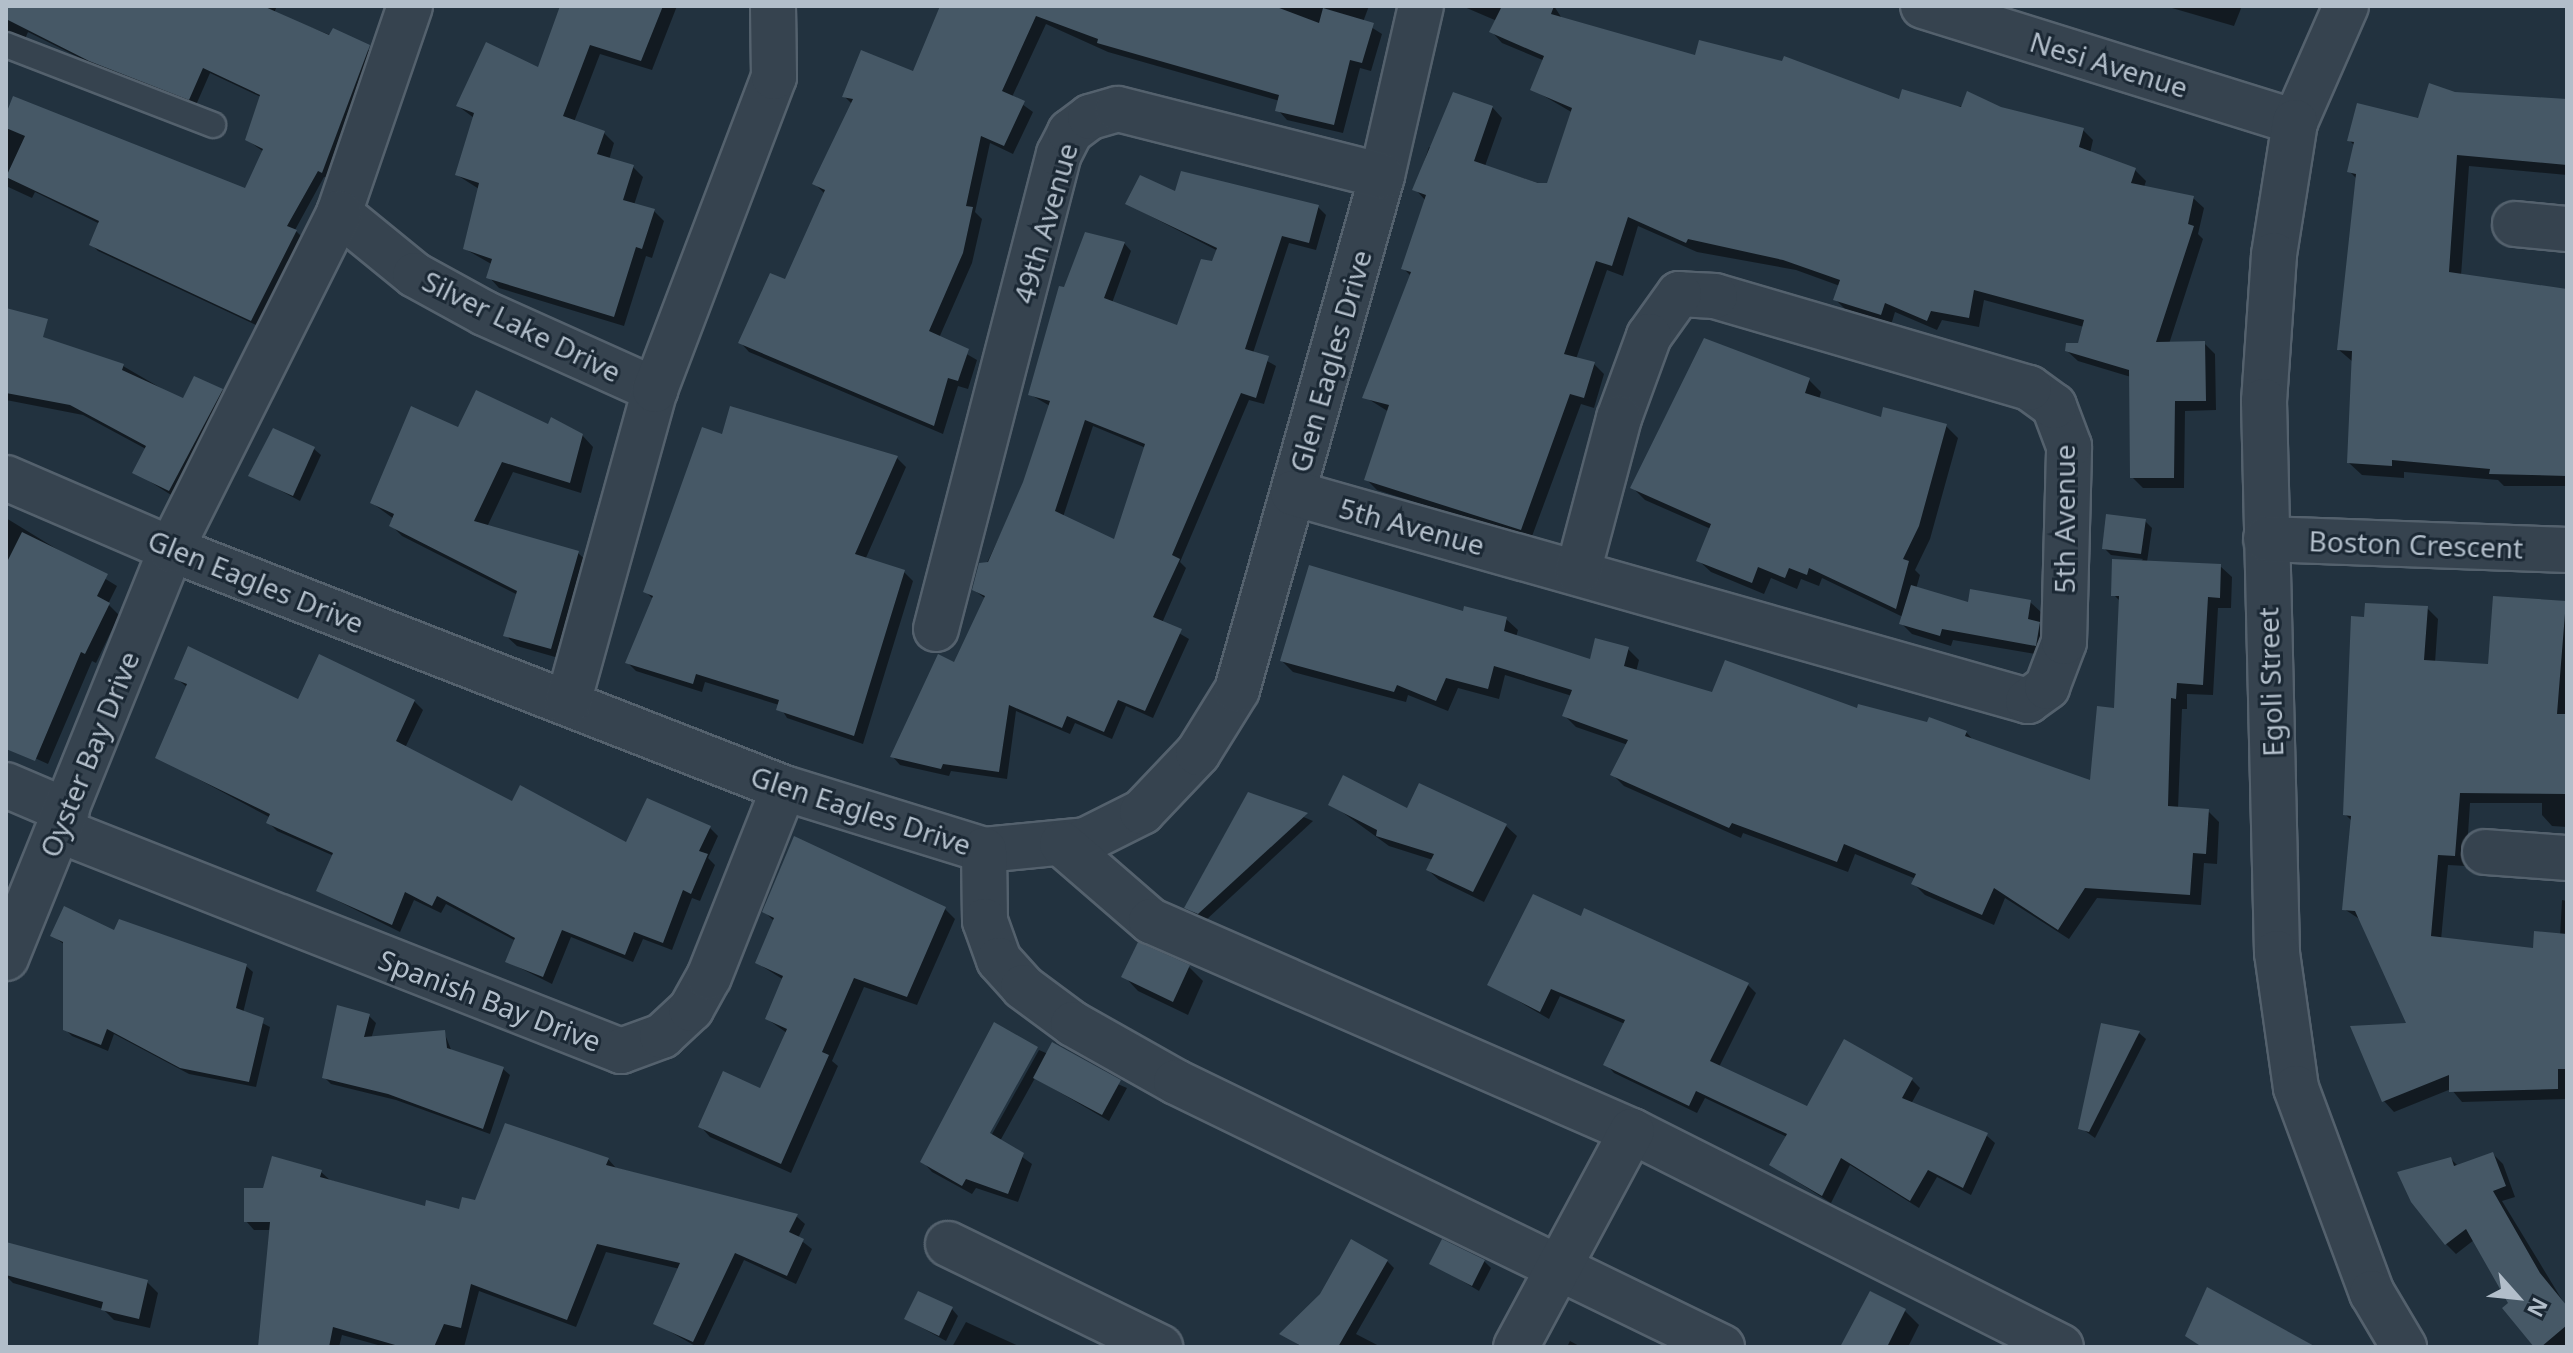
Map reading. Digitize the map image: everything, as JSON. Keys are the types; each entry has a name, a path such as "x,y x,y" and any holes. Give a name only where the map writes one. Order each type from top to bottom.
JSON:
{"street":[{"name":"Silver Lake Drive","path":"568,703 655,390 774,77 773,6"},
{"name":"Glen Eagles Drive","path":"6,478 171,549 784,788 984,850 1086,840 1142,812 1198,753 1237,690 1382,176 1421,6"},
{"name":"Nesi Avenue","path":"1923,6 2295,122"},
{"name":"Egoli Street","path":"2346,6 2295,122 2274,255 2267,357 2266,539 2277,953 2296,1088 2372,1293 2404,1347"},
{"path":"339,213 404,8"},
{"name":"49th Avenue","path":"936,629 1059,154 1070,132 1090,117 1118,109 1382,176"},
{"name":"Silver Lake Drive","path":"339,213 415,275 484,313 655,390"},
{"name":"Oyster Bay Drive","path":"6,958 171,549 339,213"},
{"path":"2515,224 2567,229"},
{"name":"5th Avenue","path":"1293,493 2028,701 2047,687 2064,642 2069,446 2054,406 2029,388 1715,296 1679,294 1649,336 1619,418 1578,572"},
{"name":"Boston Crescent","path":"2266,539 2567,550"},
{"path":"6,785 63,820"},
{"name":"Spanish Bay Drive","path":"63,820 621,1051 662,1036 691,1009 709,977 784,788"},
{"path":"1062,844 1151,921 1632,1131 2061,1347"},
{"path":"984,850 985,921 999,960 1023,987 1073,1024 1176,1082 1722,1347"},
{"path":"2485,852 2567,858"},
{"path":"1516,1347 1562,1268 1632,1131"},
{"path":"948,1244 1160,1347"}],"lane":[{"path":"6,45 213,125"}],"building":[{"path":"6,6 263,6 329,35 333,28 370,45 322,173 318,171 287,226 297,230 251,321 89,245 99,221 6,177 25,136 6,128 6,114 13,96 245,188 263,149 245,140 260,95 203,68 189,100 89,61 6,19"},
{"path":"560,6 663,6 641,61 590,45 563,116 605,131 597,154 634,165 623,200 655,209 642,249 636,247 614,317 486,278 492,259 463,249 479,183 455,175 474,113 456,106 486,42 538,67"},
{"path":"940,6 1274,6 1319,23 1323,8 1374,23 1362,63 1350,60 1334,125 1275,111 1279,95 1097,43 1098,39 1036,16 1002,91 1025,101 1004,146 981,136 966,206 973,207 963,253 929,331 969,349 958,381 948,378 934,426 738,343 770,273 785,279 825,190 812,184 853,99 842,97 861,50 913,71"},
{"path":"1502,6 1554,6 1551,14 1695,55 1699,40 1782,61 1784,56 1899,99 1902,89 1961,107 1967,91 2001,107 2084,128 2079,147 2136,168 2131,183 2194,196 2188,224 2194,226 2156,342 2205,341 2206,401 2175,401 2174,478 2130,478 2129,370 2065,351 2066,343 2078,343 2084,320 1974,290 1969,318 1931,311 1927,321 1885,303 1881,315 1833,300 1840,280 1783,260 1688,239 1686,243 1628,217 1612,266 1596,261 1564,354 1595,362 1584,398 1570,394 1521,530 1364,480 1389,405 1362,398 1411,272 1401,269 1426,195 1412,190 1453,92 1493,106 1474,161 1538,183 1547,183 1572,108 1530,90 1544,56 1489,32"},
{"path":"2429,83 2455,92 2567,99 2567,165 2457,155 2449,272 2567,289 2567,476 2489,474 2490,469 2392,460 2392,466 2347,463 2352,351 2337,350 2356,174 2347,172 2354,142 2347,141 2357,103 2418,118"},
{"path":"1181,171 1319,205 1309,243 1282,236 1245,349 1269,356 1256,398 1241,393 1172,555 1180,559 1153,617 1182,629 1145,711 1118,700 1104,732 1067,716 1062,728 1009,705 999,772 943,764 941,769 890,757 938,654 954,662 985,596 972,590 979,563 988,562 1023,482 1050,401 1028,395 1059,286 1064,287 1085,232 1125,242 1104,298 1177,325 1201,259 1212,261 1217,248 1125,204 1140,175 1175,191","holes":["1085,420 1145,444 1114,539 1055,511"]},
{"path":"6,308 48,319 43,337 124,364 122,370 183,398 194,376 223,389 169,491 132,473 146,446 70,405 6,393"},
{"path":"1704,338 1810,378 1805,393 1881,417 1883,407 1947,424 1919,526 1903,559 1909,561 1896,609 1809,568 1807,575 1789,568 1785,578 1758,567 1752,583 1696,561 1711,524 1630,488"},
{"path":"476,390 548,424 551,417 583,434 570,483 502,462 474,521 579,551 551,649 503,636 517,591 389,526 394,514 370,503 411,406 458,427"},
{"path":"730,406 898,456 855,554 905,570 854,736 776,710 779,700 696,674 693,684 625,663 653,596 643,592 702,427 722,434"},
{"path":"273,428 315,447 293,496 248,476"},
{"path":"2106,514 2146,519 2141,554 2102,549"},
{"path":"22,532 108,574 97,596 110,603 85,654 81,652 35,761 6,749 6,564"},
{"path":"2112,559 2221,564 2220,598 2208,597 2203,685 2177,683 2176,699 2171,698 2168,806 2209,809 2206,854 2193,853 2190,895 2085,888 2058,930 1994,888 1982,915 1911,884 1916,874 1844,844 1837,862 1732,823 1729,828 1610,775 1628,740 1562,716 1572,690 1494,666 1488,689 1446,678 1436,701 1397,685 1394,692 1280,661 1309,565 1463,611 1464,606 1507,617 1504,631 1590,659 1595,638 1629,647 1624,666 1712,692 1725,660 1857,708 1858,704 1927,722 1929,717 1967,731 1965,736 2090,780 2097,706 2114,708 2119,596 2111,596"},
{"path":"1911,585 1968,602 1970,589 2031,600 2028,619 2040,622 2036,646 1942,629 1940,636 1899,624"},
{"path":"2493,596 2566,601 2557,714 2567,714 2567,794 2460,793 2455,856 2438,855 2431,936 2533,948 2534,931 2567,934 2567,1069 2558,1069 2558,1089 2449,1092 2449,1075 2382,1102 2350,1026 2406,1023 2355,911 2342,910 2351,816 2343,815 2351,616 2364,617 2365,603 2428,606 2424,660 2488,664"},
{"path":"188,646 298,699 319,654 415,700 396,741 512,801 520,785 626,842 647,798 711,826 699,851 708,854 691,894 683,890 663,943 634,932 625,955 562,930 543,977 505,962 515,938 437,896 432,906 405,892 392,925 316,891 333,853 266,823 270,814 155,758 187,684 174,679"},
{"path":"1343,775 1407,808 1419,783 1507,824 1473,892 1426,870 1434,854 1376,836 1377,830 1328,805"},
{"path":"1248,792 1308,813 1198,914 1184,908"},
{"path":"794,836 946,907 907,997 854,978 822,1052 829,1055 781,1164 698,1127 723,1071 760,1088 787,1029 765,1019 783,976 755,963 774,918 762,912"},
{"path":"1533,894 1581,916 1584,908 1749,983 1710,1061 1807,1106 1844,1039 1913,1078 1902,1098 1988,1133 1963,1188 1928,1170 1910,1201 1841,1158 1822,1196 1769,1165 1787,1134 1696,1091 1689,1106 1603,1065 1625,1020 1551,989 1540,1012 1487,985"},
{"path":"64,906 114,930 119,919 247,964 236,1008 264,1018 249,1082 180,1068 107,1029 101,1045 63,1030 63,942 50,936"},
{"path":"1138,942 1190,965 1173,1002 1121,977"},
{"path":"337,1005 370,1014 364,1037 445,1030 447,1048 504,1067 483,1129 388,1094 322,1078"},
{"path":"994,1022 1038,1047 990,1133 1024,1153 1008,1194 966,1179 962,1186 920,1162"},
{"path":"2101,1023 2140,1031 2089,1132 2078,1129"},
{"path":"1052,1042 1121,1080 1102,1115 1033,1078"},
{"path":"505,1123 609,1158 606,1165 798,1214 789,1232 804,1239 787,1276 735,1253 693,1342 653,1324 680,1263 597,1244 567,1320 471,1284 461,1328 444,1324 434,1347 402,1347 333,1327 329,1347 258,1347 270,1222 244,1222 244,1188 263,1188 272,1156 322,1170 320,1177 425,1206 426,1200 459,1209 462,1197 475,1200"},
{"path":"2493,1152 2506,1186 2493,1191 2540,1273 2567,1306 2567,1325 2541,1347 2534,1347 2502,1308 2508,1303 2466,1229 2445,1245 2411,1202 2397,1172 2451,1157 2454,1166"},
{"path":"1351,1239 1388,1260 1338,1347 1303,1347 1279,1334 1320,1294"},
{"path":"1442,1239 1485,1260 1472,1286 1429,1264"},
{"path":"6,1242 148,1280 139,1319 101,1310 103,1302 6,1275"},
{"path":"2207,1287 2316,1347 2202,1347 2185,1336"},
{"path":"918,1291 953,1307 939,1336 904,1319"},
{"path":"1870,1291 1906,1309 1887,1347 1840,1347"}]}
